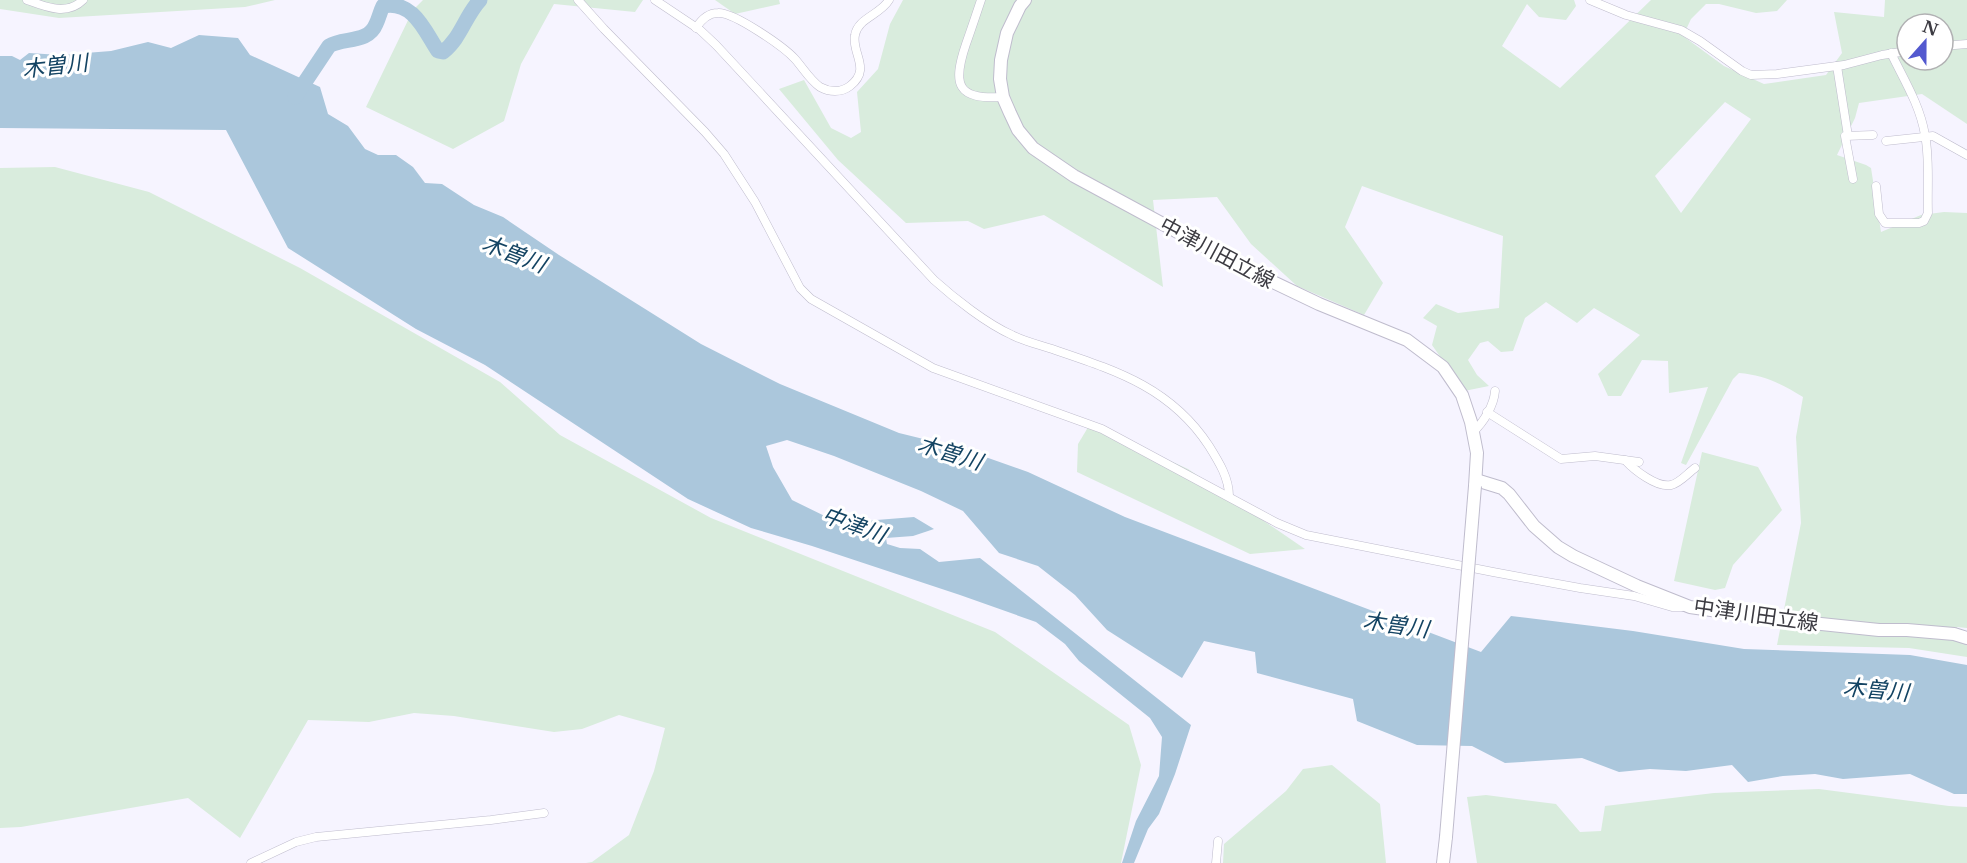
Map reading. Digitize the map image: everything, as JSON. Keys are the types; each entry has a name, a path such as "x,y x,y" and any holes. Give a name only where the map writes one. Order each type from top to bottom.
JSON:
{"main road":[{"name":"中津川田立線","path":"1025,0 1007,33 1001,60 1000,80 1003,97 1018,130 1033,148 1074,176 1288,290 1407,340 1443,367 1462,395 1477,453 1443,863"},
{"name":"中津川田立線","path":"1475,483 1502,488 1534,526 1558,547 1635,591 1690,607 1879,630 1954,634 1967,638"}],"street":[{"path":"27,0 58,10 78,5 83,0"},
{"path":"578,0 603,29 724,154 755,202 800,288 811,299 933,368 1102,429 1277,523 1306,535 1525,578 1635,591"},
{"path":"655,0 696,28 716,45 934,280 959,300 1011,335 1121,373 1150,389 1180,410 1201,434 1217,458 1229,484 1229,496"},
{"path":"696,28 709,15 719,12 729,15 779,45 794,58 817,85 828,90 839,91 853,84 859,74 860,63 854,43 858,28 879,12 889,0"},
{"path":"981,0 957,75 964,90 974,96 1003,97"},
{"path":"1590,0 1626,15 1681,30 1751,75 1837,66 1895,53"},
{"path":"1876,186 1879,214 1885,223 1924,221 1928,213 1926,136 1913,97 1892,53"},
{"path":"1837,66 1848,136"},
{"path":"1853,179 1845,136 1873,135"},
{"path":"1886,141 1933,136 1967,155"},
{"path":"1473,432 1481,425 1495,398 1495,391"},
{"path":"1487,412 1561,459 1595,456 1640,462"},
{"path":"1625,460 1632,468 1664,485 1671,485 1679,481 1695,468"},
{"path":"251,863 296,842 316,837 544,813"},
{"path":"1216,863 1218,841"}],"green space":[{"path":"0,0 275,0 245,7 59,18 0,9"},
{"path":"423,0 643,0 635,12 554,4 521,64 504,121 453,149 366,107 413,10"},
{"path":"715,0 779,0 780,4 735,14"},
{"path":"903,0 1574,0 1576,6 1566,20 1539,17 1527,4 1502,46 1560,88 1651,0 1787,0 1777,11 1756,13 1719,4 1706,4 1691,19 1683,36 1724,66 1764,84 1826,75 1842,53 1834,12 1884,17 1885,0 1967,0 1967,124 1922,94 1859,103 1855,118 1837,155 1871,168 1881,232 1921,215 1944,212 1967,213 1967,628 1957,627 1955,640 1967,644 1967,657 1909,648 1777,645 1801,523 1796,437 1803,397 1788,388 1765,378 1739,373 1733,379 1686,465 1681,463 1708,387 1669,393 1668,361 1642,360 1621,396 1608,396 1598,374 1640,335 1594,308 1577,323 1546,302 1525,318 1513,351 1501,352 1488,341 1480,343 1468,360 1477,375 1489,386 1464,391 1432,345 1437,326 1423,318 1436,304 1458,313 1499,308 1503,236 1362,186 1345,227 1383,283 1364,315 1297,286 1251,244 1217,197 1153,200 1163,287 1044,215 984,229 968,221 906,223 838,160 779,89 804,80 831,128 851,138 861,132 857,92 878,69 890,24","holes":["1725,102 1751,119 1681,213 1655,176"]},
{"path":"55,167 149,192 300,268 500,382 560,435 711,518 995,632 1129,725 1141,765 1121,863 586,863 592,862 629,835 654,771 665,728 619,715 582,729 554,732 454,716 414,713 369,722 308,720 240,838 188,798 21,827 0,828 0,168"},
{"path":"1090,424 1188,469 1305,549 1250,554 1077,472 1078,444"},
{"path":"1702,452 1758,467 1782,510 1733,565 1725,588 1715,590 1674,581"},
{"path":"1332,765 1380,804 1386,863 1223,863 1224,844 1286,791 1303,769"},
{"path":"1819,789 1967,807 1967,863 1477,863 1467,797 1486,795 1556,804 1580,832 1601,831 1605,806 1714,793"}],"water":[{"path":"199,35 238,38 250,55 320,87 328,114 348,126 365,149 378,155 396,155 413,167 425,183 442,184 474,205 503,217 701,344 780,384 899,433 960,448 1028,472 1125,517 1481,652 1511,616 1633,631 1744,649 1910,655 1967,665 1967,794 1954,794 1910,774 1843,779 1815,774 1783,776 1748,782 1732,765 1686,771 1650,769 1619,772 1582,758 1505,763 1472,746 1417,745 1357,721 1353,699 1257,673 1255,652 1204,641 1182,678 1107,630 1075,595 1038,566 999,553 963,511 921,491 787,440 766,446 773,467 792,500 839,523 914,517 934,529 913,536 886,538 887,544 900,548 920,549 939,562 980,558 1191,725 1159,814 1148,829 1134,863 1122,863 1136,821 1159,776 1162,737 1150,718 1079,661 1065,644 1036,622 812,546 751,528 688,499 485,365 416,329 288,248 226,130 0,128 0,56 12,56 20,60 29,53 60,55 111,51 148,42 171,48"}],"waterway":[{"path":"295,97 329,46 367,35 376,24 383,6 394,5 411,13 438,51 443,52 454,40 480,0"}],"water label":[{"name":"木曽川","path":"55,66"},
{"name":"木曽川","path":"514,254"},
{"name":"木曽川","path":"950,453"},
{"name":"中津川","path":"854,525"},
{"name":"木曽川","path":"1396,625"},
{"name":"木曽川","path":"1876,690"}]}
